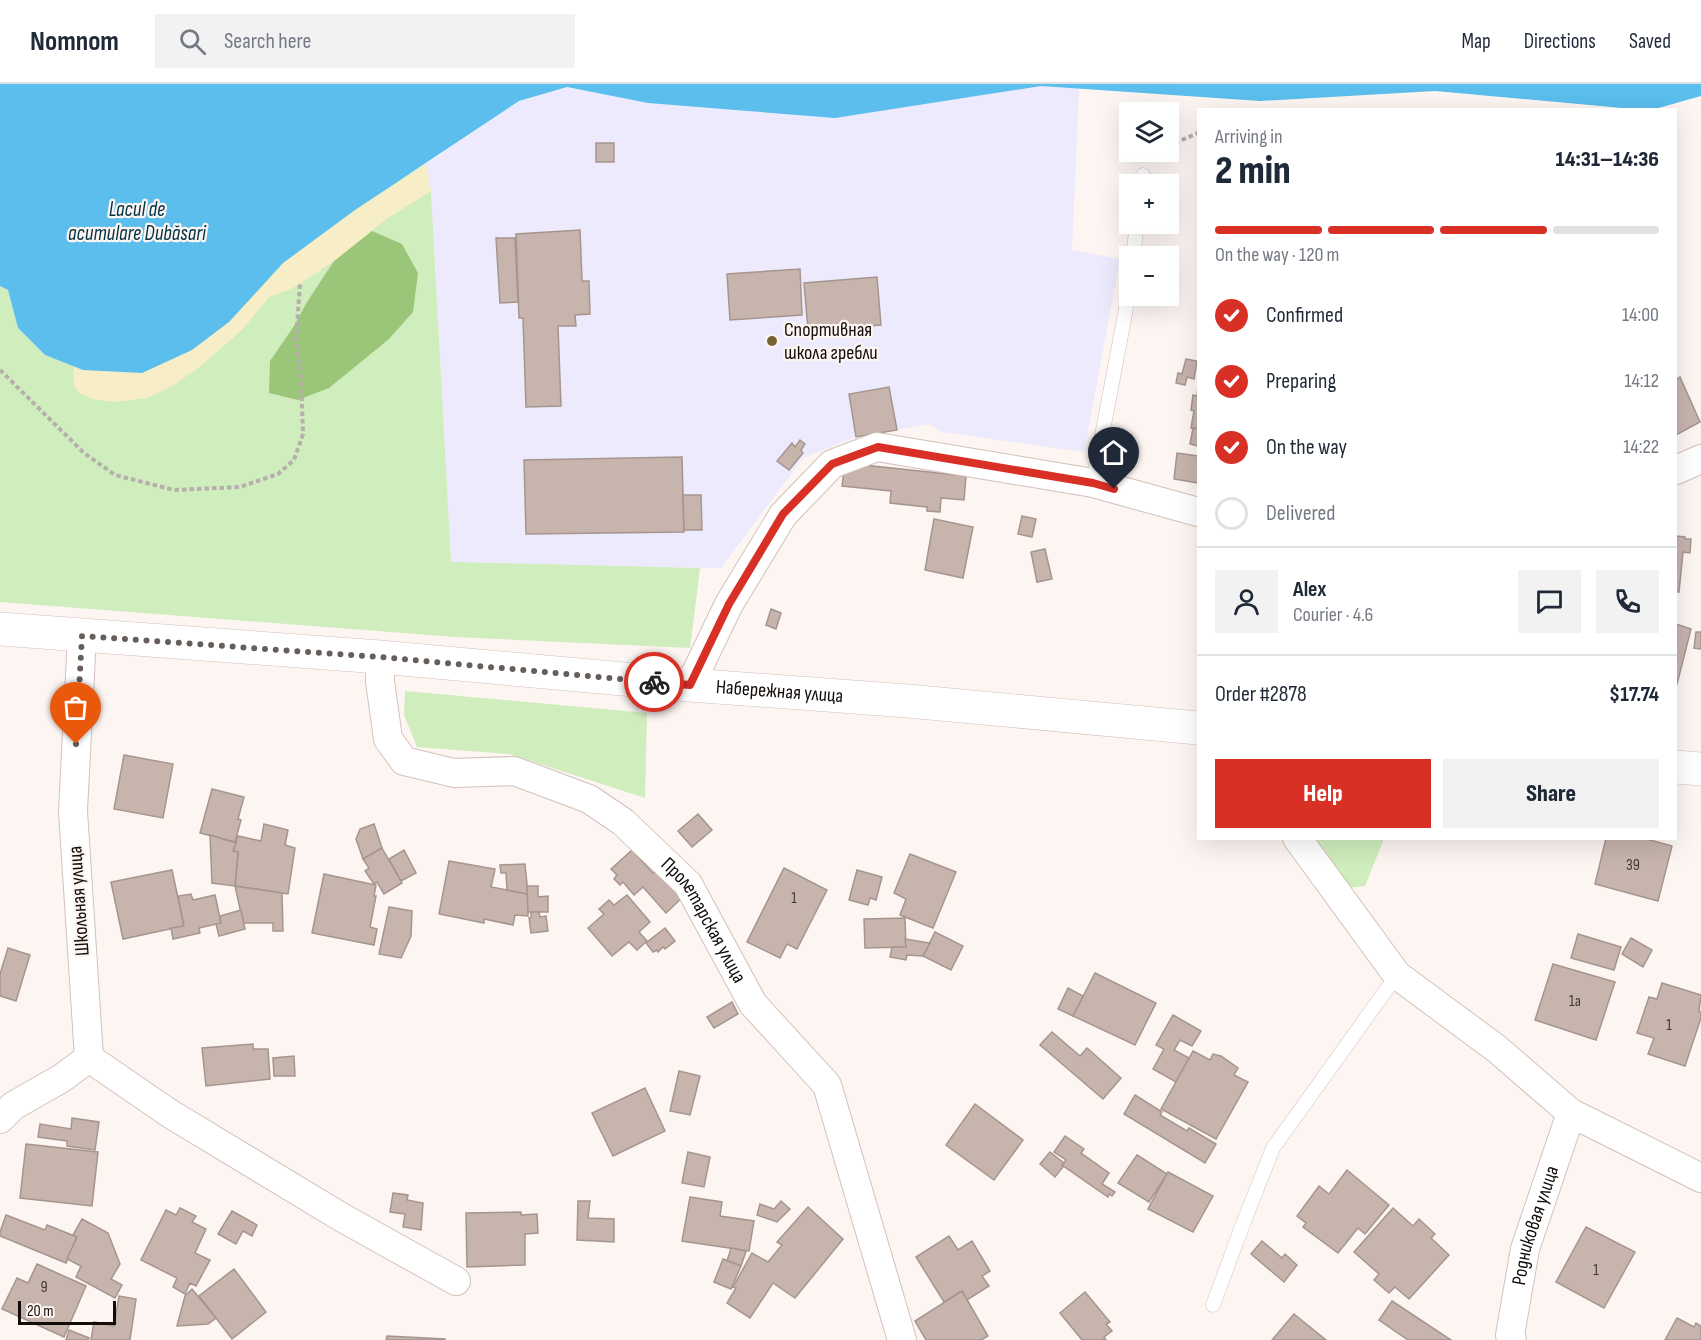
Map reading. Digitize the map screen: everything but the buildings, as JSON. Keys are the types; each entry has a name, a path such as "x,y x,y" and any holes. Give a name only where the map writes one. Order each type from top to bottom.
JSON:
{"street":[{"path":"690,685 729,604 783,514 832,464 878,447 1093,483 1197,512"},
{"path":"1677,471 1701,459"},
{"name":"Набережная улица","path":"0,629 380,657 690,685 908,701 1197,728"},
{"name":"Школьная улица","path":"82,636 73,811 89,1058"},
{"name":"Пролетарская улица","path":"380,657 380,681 388,739 404,761 454,773 514,771 589,799 623,822 688,884 753,1004 827,1085 902,1340"},
{"path":"1677,767 1701,769"},
{"path":"1298,840 1397,975 1497,1049 1571,1113 1701,1178"},
{"path":"0,1119 13,1106 62,1078 89,1058 179,1120 341,1218 456,1281"},
{"name":"Родниковая улица","path":"1512,1340 1510,1335 1525,1249 1571,1113"}],"lane":[{"path":"1093,483 1126,306"},
{"path":"1213,1305 1273,1148 1397,975"}],"path":[{"path":"1179,141 1197,133"},
{"path":"0,370 84,453 115,475 174,490 240,487 278,474 294,460 303,434 301,379 296,340 300,284"}],"shaded area":[{"name":"Спортивная школа гребли","path":"1041,86 1079,88 1072,250 1119,259 1084,452 942,432 929,424 856,437 803,458 721,568 451,563 431,191 426,164 519,101 567,87 648,103"}],"green space":[{"path":"426,164 431,191 451,562 700,568 690,648 455,637 0,602 0,286 8,290 18,328 45,355 83,370"},
{"path":"372,231 402,244 418,273 413,312 389,339 329,388 298,400 269,393 270,361 307,302 334,261"},
{"path":"405,691 647,713 645,798 509,754 417,747 404,715"},
{"path":"1311,840 1384,840 1365,886 1346,888"}],"sand":[{"path":"426,164 431,191 385,220 334,261 300,284 269,297 242,330 202,365 174,385 148,398 115,402 92,399 79,393 74,386 73,366 83,370 229,322 283,263 355,210"}],"water":[{"name":"Lacul de acumulare Dubăsari","path":"0,84 1701,84 1701,96 1659,108 1622,108 1435,91 1260,101 1041,86 835,118 648,103 567,87 519,101 355,210 283,263 229,322 192,350 142,373 83,370 45,355 18,328 8,290 0,286"}],"way so far":[{"path":"76,744 82,636 380,657 654,682"}],"place":[{"name":"Спортивная школа гребли","path":"772,341"}],"route":[{"path":"654,682 690,685 729,604 783,514 832,464 878,447 1093,483 1114,489"}]}
